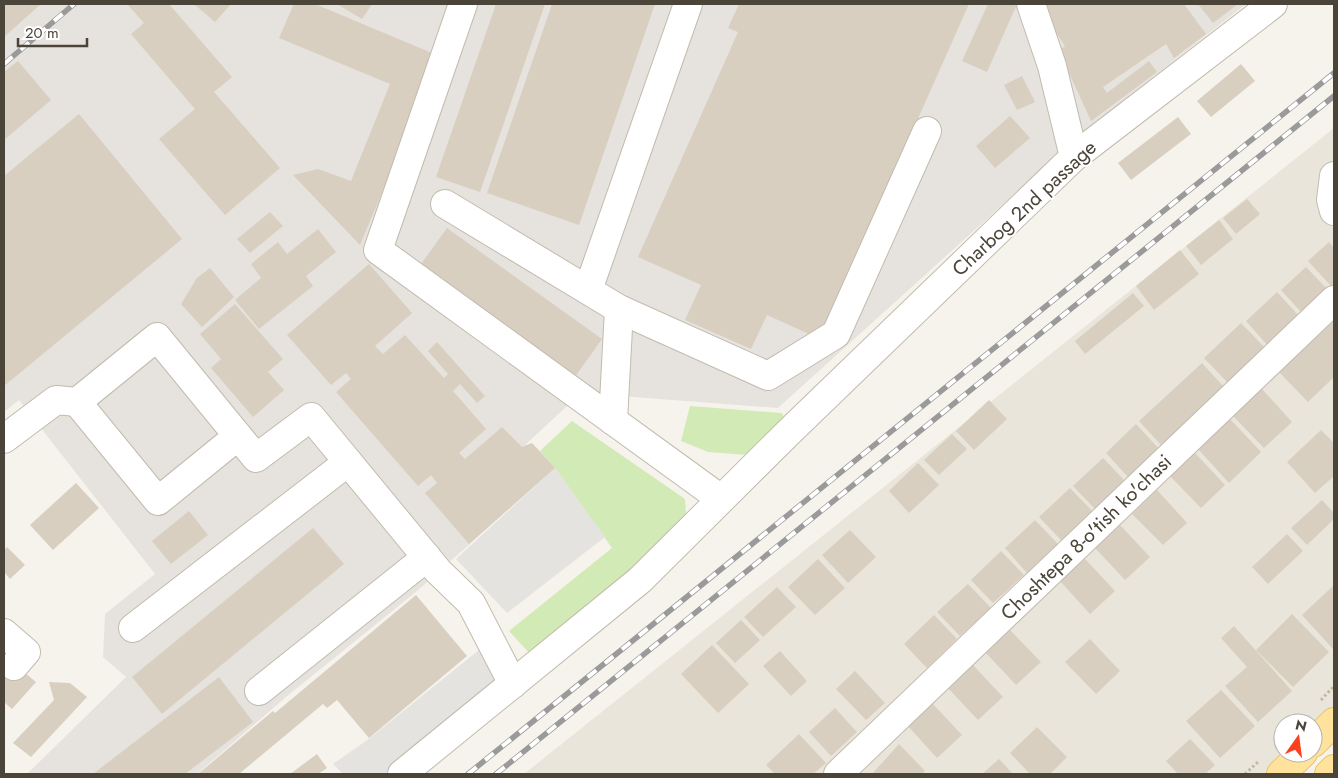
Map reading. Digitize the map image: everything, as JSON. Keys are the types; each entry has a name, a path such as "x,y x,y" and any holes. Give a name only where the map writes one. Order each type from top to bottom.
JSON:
{"main road":[{"path":"1323,733 1334,722"},
{"path":"1282,774 1293,763"},
{"path":"1329,774 1334,769"}],"street":[{"path":"463,4 378,250 721,499"},
{"path":"588,290 688,4"},
{"path":"1031,4 1052,66 1074,157"},
{"name":"Charbog 2nd passage","path":"402,774 640,580 790,431 1074,157 1273,4"},
{"path":"445,204 620,309 768,376 836,334 927,131"},
{"path":"1334,176 1331,200 1334,211"},
{"name":"Choshtepa 8-o'tish ko'chasi","path":"838,774 1334,300"},
{"path":"613,420 620,309"},
{"path":"4,439 56,400 77,402 157,337 256,458 311,417 438,571 471,603 513,684"},
{"path":"77,402 158,501 238,436"},
{"path":"133,628 348,462"},
{"path":"259,691 426,557"},
{"path":"4,633 26,652 14,666"}],"shaded area":[{"path":"4,4 1246,4 1083,132 778,408 581,393 524,446 532,443 555,468 417,591 286,697 197,774 27,774 126,677 103,657 105,614 155,574 19,400 4,412"},
{"path":"1334,128 1334,710 1323,722 1323,713 1273,713 1273,763 1282,763 1270,774 524,774"},
{"path":"555,468 605,537 507,613 456,559"},
{"path":"479,650 500,684 386,774 343,774 333,764 370,738"}],"green space":[{"path":"690,406 782,413 787,425 748,455 708,452 681,441"},
{"path":"572,421 685,499 686,513 680,530 533,657 509,631 612,548 555,468 540,451"}],"building":[{"path":"4,4 41,4 4,37"},
{"path":"127,4 169,4 232,77 214,92 280,168 225,215 159,139 195,109 131,34 144,23"},
{"path":"194,4 231,4 215,22"},
{"path":"294,4 315,4 439,56 360,245 293,175 318,169 351,181 390,84 279,38"},
{"path":"337,4 372,4 362,19"},
{"path":"496,4 545,4 480,192 436,177"},
{"path":"552,4 655,4 579,225 487,193"},
{"path":"739,4 969,4 820,339 767,315 751,349 685,320 701,285 638,257 738,32 728,28"},
{"path":"988,4 1017,4 987,72 962,61"},
{"path":"1043,4 1184,4 1206,34 1174,58 1166,44 1103,87 1107,93 1149,61 1157,72 1091,121 1059,51 1065,46 1049,22"},
{"path":"1198,4 1238,4 1213,23"},
{"path":"18,61 51,100 4,140 4,72"},
{"path":"1241,64 1255,81 1211,117 1197,101"},
{"path":"1022,76 1035,102 1017,110 1004,85"},
{"path":"79,114 182,239 4,386 4,176"},
{"path":"1010,116 1030,138 995,168 976,146"},
{"path":"1178,117 1191,134 1131,180 1118,163"},
{"path":"1247,199 1260,214 1236,234 1223,218"},
{"path":"270,212 283,226 250,253 237,239"},
{"path":"1219,220 1233,239 1201,265 1186,246"},
{"path":"447,228 602,339 572,381 416,271"},
{"path":"318,229 336,252 306,276 313,286 259,329 235,300 261,278 251,264 278,242 287,254"},
{"path":"1329,242 1334,248 1334,284 1332,287 1308,261"},
{"path":"1180,250 1199,274 1154,310 1136,286"},
{"path":"369,264 412,313 375,346 383,354 405,335 444,378 448,374 428,351 437,342 485,396 477,403 460,384 453,391 486,429 459,453 465,459 502,427 522,447 532,443 555,468 469,544 425,493 437,483 431,475 418,486 336,392 351,379 346,373 331,385 287,335"},
{"path":"1306,267 1328,290 1303,314 1281,290"},
{"path":"210,268 234,297 202,327 181,304 197,278"},
{"path":"1277,292 1300,317 1268,346 1246,321"},
{"path":"1133,293 1144,306 1085,354 1075,341"},
{"path":"235,304 283,359 268,372 284,390 253,417 211,368 221,359 200,334"},
{"path":"1334,321 1334,377 1308,402 1279,372"},
{"path":"1241,323 1265,348 1228,383 1204,358"},
{"path":"1202,363 1224,387 1161,445 1139,421"},
{"path":"1262,389 1292,422 1264,448 1233,416"},
{"path":"989,400 1007,419 974,450 956,431"},
{"path":"1230,419 1261,452 1229,483 1198,449"},
{"path":"1136,424 1159,449 1128,477 1106,453"},
{"path":"1321,430 1334,443 1334,476 1315,493 1287,462"},
{"path":"952,434 967,449 939,475 924,460"},
{"path":"1195,453 1225,485 1201,508 1170,476"},
{"path":"1103,458 1126,482 1096,510 1073,486"},
{"path":"918,463 939,485 909,513 889,491"},
{"path":"76,483 99,508 53,550 30,525"},
{"path":"1070,488 1093,512 1062,541 1039,517"},
{"path":"1157,490 1187,523 1163,545 1132,514"},
{"path":"1322,500 1334,513 1334,519 1307,545 1291,528"},
{"path":"189,511 208,535 171,564 152,541"},
{"path":"1035,520 1058,544 1027,573 1005,548"},
{"path":"1120,525 1150,557 1125,580 1095,548"},
{"path":"313,528 344,564 162,714 132,677"},
{"path":"850,530 876,557 848,583 822,555"},
{"path":"1287,534 1303,551 1268,584 1252,567"},
{"path":"7,547 25,565 10,579 4,572 4,550"},
{"path":"1001,551 1024,575 993,603 971,580"},
{"path":"818,559 845,588 815,615 788,587"},
{"path":"1085,559 1115,591 1090,614 1060,581"},
{"path":"968,584 991,608 960,636 937,612"},
{"path":"1334,585 1334,647 1333,649 1302,615"},
{"path":"777,587 796,607 763,637 744,617"},
{"path":"416,595 467,656 369,738 337,700 327,708 323,704 239,774 198,774 273,711 275,713"},
{"path":"1292,614 1329,652 1293,687 1256,650"},
{"path":"934,615 957,639 927,668 904,644"},
{"path":"741,620 760,640 735,663 716,643"},
{"path":"1234,626 1292,691 1258,722 1225,686 1247,667 1221,638"},
{"path":"1010,630 1041,662 1016,685 985,652"},
{"path":"1090,639 1120,671 1096,694 1065,662"},
{"path":"712,645 749,684 718,713 681,674"},
{"path":"780,651 807,681 791,696 763,666"},
{"path":"4,656 36,682 12,709 4,702"},
{"path":"973,665 1003,697 978,720 948,688"},
{"path":"855,671 885,703 866,720 836,689"},
{"path":"219,677 253,722 185,774 93,774"},
{"path":"49,682 70,683 87,697 31,757 13,743 54,700"},
{"path":"1221,690 1255,726 1220,758 1186,721"},
{"path":"931,702 962,735 937,758 907,725"},
{"path":"835,708 857,732 831,756 809,732"},
{"path":"1037,727 1067,757 1050,774 1030,774 1010,753"},
{"path":"799,734 826,763 813,774 775,774 766,765"},
{"path":"1190,739 1215,765 1205,774 1178,774 1166,761"},
{"path":"899,744 925,771 921,774 872,774"},
{"path":"317,754 327,768 318,774 290,774"},
{"path":"999,759 1013,774 982,774"}],"railway":[{"path":"4,64 74,4"},
{"path":"468,774 1334,73"},
{"path":"496,774 1334,96"}]}
